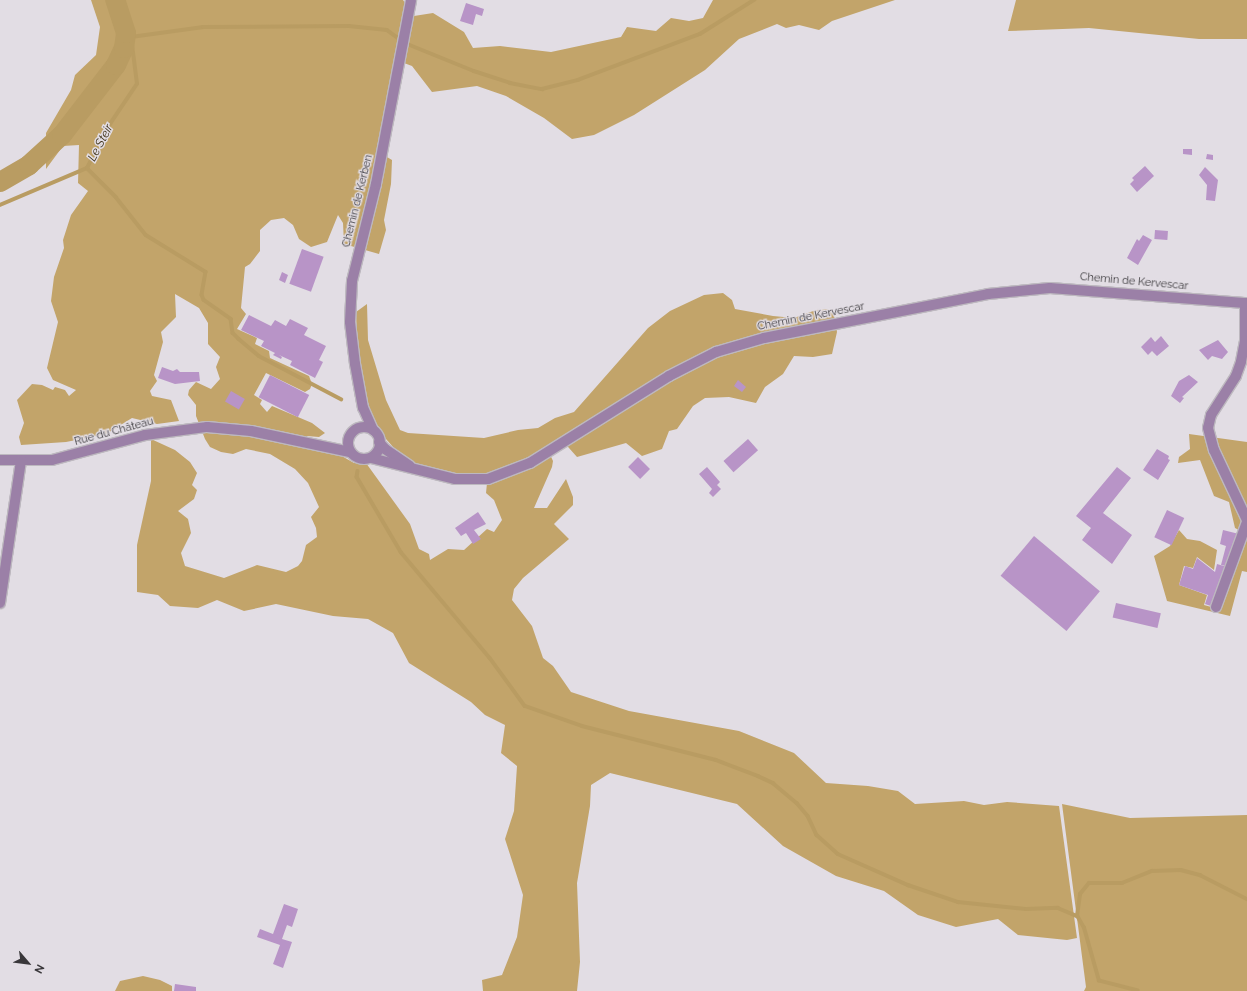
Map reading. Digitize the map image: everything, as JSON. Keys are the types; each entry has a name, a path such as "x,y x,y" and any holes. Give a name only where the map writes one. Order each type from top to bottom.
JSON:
{"street":[{"name":"Chemin de Kerben","path":"373,430 363,408 350,322 353,274 376,184 410,0"},
{"name":"Chemin de Kervescar","path":"371,458 464,480 488,479 510,472 530,463 694,362 734,346 789,333 1032,288 1246,303 1245,341 1241,362 1236,376 1211,415 1208,428 1214,450 1247,521 1216,607"},
{"name":"Chemin de Kerben","path":"358,429 363,408"},
{"name":"Rue du Château","path":"0,460 52,460 145,434 207,427 251,431 350,452"},
{"path":"328,447 348,438 358,429 373,430 379,442 378,450 371,458 359,459 350,452 348,438"},
{"name":"Chemin de Kervescar","path":"379,442 391,454 415,469"},
{"path":"0,603 21,461"}],"shaded area":[{"path":"91,0 403,0 414,16 433,13 464,32 473,48 500,46 551,52 621,37 627,27 656,31 671,18 689,21 703,18 713,0 895,0 832,21 819,30 799,25 786,28 777,24 739,39 705,70 634,115 594,135 572,139 544,118 506,96 477,86 432,92 412,66 396,60 377,151 392,160 391,184 384,220 386,230 379,254 344,244 343,223 338,215 327,242 311,247 299,239 293,225 284,218 271,220 260,230 260,251 250,264 245,267 241,308 246,314 237,329 257,338 255,344 269,351 270,358 309,376 312,384 310,389 305,392 266,373 254,395 262,400 260,404 267,412 272,406 312,423 325,433 319,437 307,436 308,445 340,455 354,463 366,463 410,524 419,549 429,554 430,560 448,549 464,550 487,529 494,532 502,520 494,500 486,493 487,483 498,482 490,473 453,475 416,466 402,457 386,439 372,417 358,367 356,312 367,304 368,340 386,400 400,430 408,433 484,438 518,430 538,428 555,418 574,412 648,328 670,311 704,295 723,293 732,300 735,309 773,316 794,318 816,310 833,309 837,332 832,354 813,357 794,356 783,374 765,387 756,403 729,397 705,398 693,406 677,429 669,431 662,449 642,456 626,443 577,457 561,439 547,448 553,461 552,467 534,508 547,508 566,479 573,497 573,505 554,524 569,539 523,578 514,589 512,600 532,626 543,658 553,666 571,692 629,711 739,731 794,753 826,783 868,786 898,791 915,804 964,801 984,805 1007,802 1059,806 1077,938 1067,940 1018,935 998,919 956,927 918,915 884,891 836,876 783,846 737,804 610,773 591,785 590,806 577,883 580,962 577,991 483,991 482,980 502,975 517,937 523,895 505,839 514,811 517,766 501,753 505,725 485,715 471,702 409,663 393,633 368,619 333,616 276,604 244,611 217,600 198,608 170,606 158,595 137,592 137,545 151,481 151,439 175,450 190,462 197,473 192,485 197,490 194,499 178,511 188,519 191,533 181,553 185,566 224,578 257,565 286,572 298,566 302,561 306,545 317,537 316,528 311,517 319,507 308,483 295,469 270,454 246,449 233,454 221,452 210,447 205,439 196,416 196,405 188,395 189,390 196,382 211,389 220,379 216,367 220,357 208,344 208,323 199,308 175,294 176,317 161,332 163,342 154,375 157,381 150,391 152,396 171,400 179,421 157,424 132,418 106,434 66,442 21,445 19,437 24,423 17,400 32,384 42,385 53,390 55,387 65,390 69,396 76,390 53,380 47,368 58,322 51,301 54,277 64,248 63,240 71,215 88,191 78,183 79,145 63,146 46,169 46,133 71,90 75,75 96,55 100,27"},
{"path":"1016,0 1247,0 1247,39 1199,39 1089,28 1008,31"},
{"path":"1189,434 1247,442 1247,572 1242,571 1230,616 1167,601 1154,556 1170,546 1179,530 1187,539 1200,541 1217,550 1214,570 1197,557 1193,568 1184,566 1179,585 1207,595 1204,605 1215,608 1241,531 1235,528 1229,502 1214,496 1200,460 1178,463 1179,457 1190,449"},
{"path":"1062,804 1130,818 1247,815 1247,991 1084,991 1086,987"},
{"path":"143,976 160,980 172,986 172,991 115,991 120,981"}],"building":[{"path":"466,3 484,9 482,16 476,14 473,25 460,21"},
{"path":"1183,149 1192,149 1192,155 1183,154"},
{"path":"1207,154 1213,155 1213,160 1206,159"},
{"path":"1145,166 1154,176 1137,192 1130,184 1134,180 1132,178"},
{"path":"1205,167 1218,180 1215,201 1206,200 1207,185 1199,175"},
{"path":"1155,230 1168,231 1167,240 1154,239"},
{"path":"1143,235 1152,240 1138,265 1127,258 1137,239 1139,241"},
{"path":"302,249 324,257 311,292 289,284"},
{"path":"282,272 288,275 285,283 279,280"},
{"path":"249,315 271,326 275,320 286,326 290,319 308,328 304,335 326,346 319,360 323,362 315,378 290,365 292,361 279,355 282,357 281,359 273,355 275,353 261,346 264,341 241,330"},
{"path":"1161,336 1169,346 1157,356 1152,351 1148,355 1141,347 1151,337 1155,342"},
{"path":"1218,340 1228,352 1222,359 1212,356 1208,360 1199,350"},
{"path":"162,367 173,371 177,369 180,372 199,372 200,381 175,384 158,378"},
{"path":"270,375 309,395 298,417 259,397"},
{"path":"1189,375 1198,382 1182,397 1184,398 1180,403 1171,396 1179,381"},
{"path":"738,380 746,387 742,392 734,386"},
{"path":"231,391 245,399 239,409 225,401"},
{"path":"748,439 758,450 734,472 723,461"},
{"path":"1157,449 1169,456 1168,459 1170,460 1158,480 1143,470"},
{"path":"638,457 650,469 640,479 628,467"},
{"path":"707,467 720,482 717,485 721,489 713,497 709,493 712,489 699,474"},
{"path":"1117,467 1131,478 1103,513 1132,535 1112,564 1082,540 1091,528 1076,516"},
{"path":"1167,510 1184,518 1172,545 1154,537"},
{"path":"478,512 486,524 474,530 481,539 473,544 466,533 461,536 455,528"},
{"path":"1223,530 1239,534 1231,567 1221,565 1226,546 1220,544"},
{"path":"1034,536 1100,591 1066,631 1001,576"},
{"path":"1197,558 1215,572 1217,564 1227,567 1214,607 1205,604 1208,595 1179,585 1185,566 1193,569"},
{"path":"1116,603 1161,613 1157,628 1113,618"},
{"path":"284,904 298,909 292,927 287,925 282,939 292,942 283,968 273,964 280,945 257,937 260,929 273,934"},
{"path":"175,984 196,987 196,991 174,991"}],"waterway":[{"name":"Le Steir","path":"0,182 29,165 62,135 116,65 124,48 126,33 115,0"},
{"path":"131,37 203,27 349,26 387,30 405,43 474,71 510,83 542,89 578,80 700,34 754,0"},
{"name":"Le Steir","path":"0,205 87,168 110,124 137,84 131,37 126,33"},
{"path":"87,168 116,197 146,235 206,272 202,295 204,300 231,319 233,333 239,339 259,356 341,399"},
{"path":"358,471 357,477 401,552 490,658 525,706 582,726 716,760 773,783 797,803 808,816 817,835 838,854 908,885 958,902 1026,909 1058,908 1077,916"},
{"path":"1138,991 1099,981 1084,928 1077,916 1080,894 1089,883 1122,883 1152,871 1181,870 1200,875 1247,899"}]}
